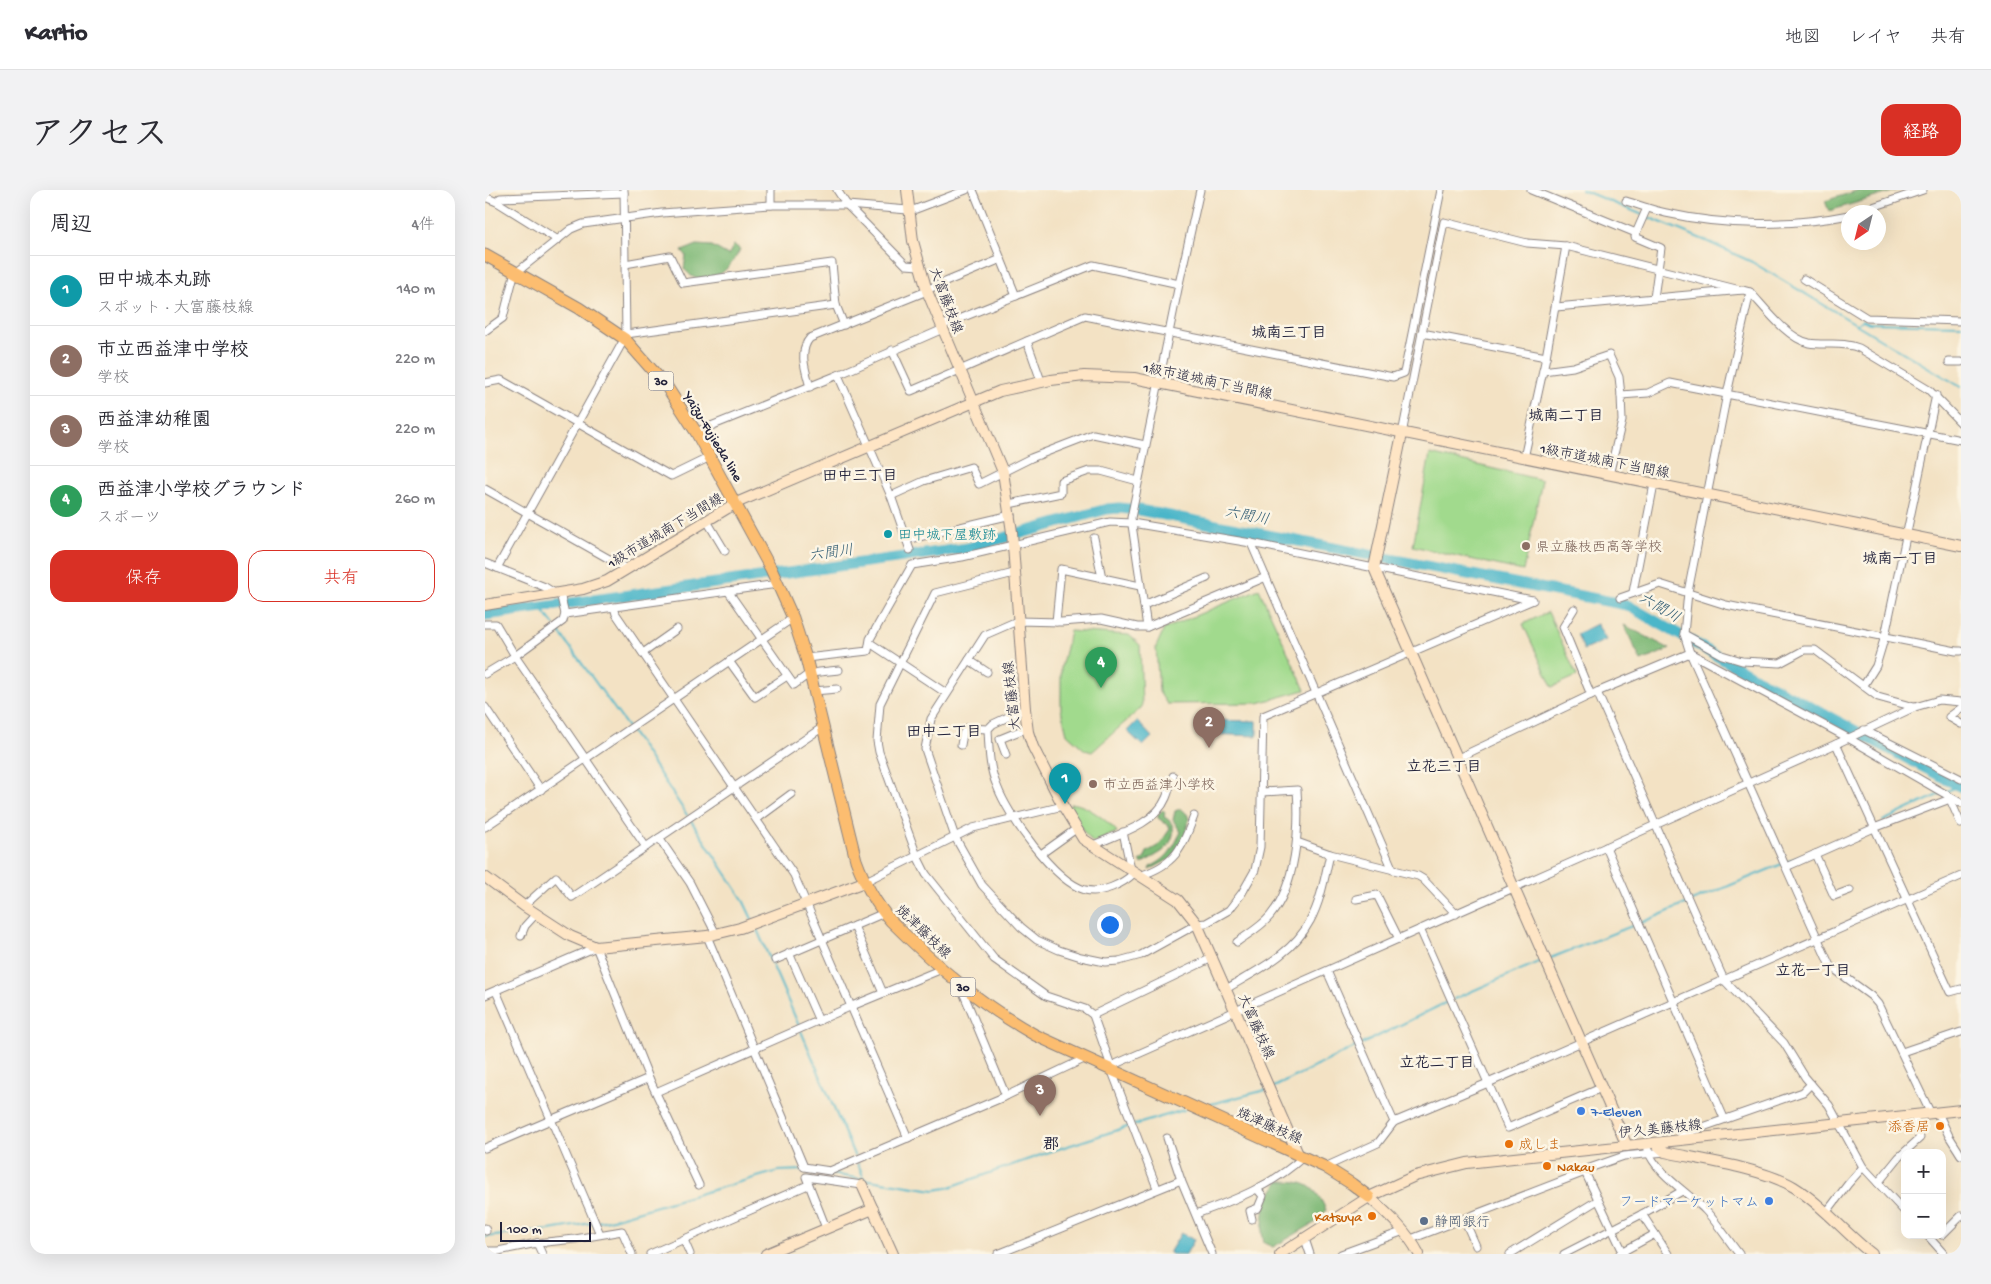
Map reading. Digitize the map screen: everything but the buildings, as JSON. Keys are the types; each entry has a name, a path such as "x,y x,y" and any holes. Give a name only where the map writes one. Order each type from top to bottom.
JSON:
{"main road":[{"name":"Yaizu-Fujieda line","path":"485,255 579,308 625,337 667,387 696,432 771,569"},
{"name":"焼津藤枝線","path":"771,569 793,618 806,658 856,860 865,882 884,913 959,984 1008,1020 1086,1058 1111,1067 1301,1155 1353,1184 1369,1197"}],"street":[{"path":"771,190 771,205"},
{"path":"837,190 847,205 906,265 919,266"},
{"name":"大富藤枝線","path":"907,190 919,266 927,290 1003,472 1011,516 1017,621 1027,728 1033,746 1063,806 1083,840 1178,900 1197,924 1301,1155"},
{"path":"485,331 503,318 516,272 571,229 583,224 707,209 771,205 847,205 909,210 965,190"},
{"path":"973,190 1015,296"},
{"path":"1147,627 1131,520 1132,508 1200,190"},
{"path":"892,350 911,391 1085,316 1393,376 1400,375 1405,373 1441,190"},
{"path":"1531,190 1636,233"},
{"path":"1879,205 1923,190"},
{"path":"497,202 500,198 625,191 625,337 497,568"},
{"path":"485,197 497,202 558,240"},
{"path":"1625,201 1666,213 1697,218 1747,222 1807,221 1841,216"},
{"path":"1647,208 1635,237 1661,248 1654,298"},
{"path":"1627,1146 1375,567 1443,222 1527,243 1566,246 1746,291 1785,329 1800,340 1808,343 1852,345 1936,396 1961,423"},
{"path":"1525,458 1547,357 1566,246"},
{"path":"625,264 671,256 683,283 832,263 836,305 844,325"},
{"path":"810,386 804,354 807,341 810,338 1001,260"},
{"path":"696,432 838,375 942,327 1093,265 1179,284"},
{"path":"1804,279 1867,318 1961,321"},
{"path":"1556,307 1746,291"},
{"path":"1746,291 1688,592 1684,634 1690,653 1830,966 1871,996 1878,1004 1935,1113 1961,1155"},
{"path":"625,337 836,305"},
{"path":"1422,333 1547,357"},
{"path":"1027,341 1041,381"},
{"path":"1543,371 1573,367 1609,355 1619,376 1621,395 1621,421 1609,474"},
{"path":"1949,362 1961,362"},
{"path":"838,375 891,496 910,550"},
{"name":"1級市道城南下当間線","path":"485,604 560,596 594,586 607,581 736,503 974,401 1017,386 1084,376 1134,378 1402,434 1961,546"},
{"path":"485,383 501,380 671,476 710,457"},
{"path":"1621,395 1648,394 1670,383 1961,440"},
{"path":"1864,685 1876,666 1885,636 1936,396"},
{"path":"891,496 925,481 971,466 979,484 1031,458 1093,434 1145,445"},
{"path":"1009,504 1061,493 1061,482 1089,471 1101,471 1138,481"},
{"path":"1633,592 1654,484"},
{"path":"485,489 627,569"},
{"path":"906,540 1011,516"},
{"path":"806,658 868,651 870,639 912,565 962,557 1013,539 1131,520 1375,567 1533,600 1315,692 1263,716 1260,847 1251,879 1229,910 1206,923 1197,924 1141,955 1119,961 1105,962 1059,950 1037,940 1021,927 982,885 955,837 925,749 931,719 985,635 1017,621 1056,622 1101,619 1137,627 1147,627 1266,577"},
{"path":"707,521 725,551"},
{"path":"1094,538 1102,578"},
{"path":"1251,543 1393,870"},
{"path":"485,564 560,596 565,612 563,621 557,627 485,674"},
{"path":"1056,622 1061,569 1140,586"},
{"path":"1014,573 935,593 880,704 877,741 879,752 917,856 926,874 994,959 1046,996 1085,1009 1093,1015 1157,1188"},
{"path":"1144,605 1207,578"},
{"path":"565,612 613,608 777,583"},
{"path":"1620,598 1660,584 1726,605 1961,651"},
{"path":"729,591 794,685 810,673 839,670"},
{"path":"613,608 794,875 823,938 908,1138"},
{"path":"1574,609 1563,627 1655,825 1724,980 1784,1043 1811,1084 1829,1105 1863,1168 1901,1208"},
{"path":"485,827 793,618"},
{"path":"485,624 496,624 515,656 646,847"},
{"path":"643,653 677,629"},
{"path":"1684,634 1722,655 1743,661 1780,663 1804,650 1815,650 1878,697 1915,707"},
{"path":"870,643 946,693"},
{"path":"1458,758 1594,694 1690,653"},
{"path":"1690,653 1848,738 1961,803"},
{"path":"969,660 987,672"},
{"path":"729,661 755,697 787,676"},
{"path":"814,691 837,688"},
{"path":"1111,1067 1235,1010 1515,888 1915,707 1939,700 1961,702"},
{"path":"485,707 541,790"},
{"path":"1961,708 1949,717 1961,724"},
{"path":"1025,709 993,724 988,729 989,761 996,786 1023,833 1041,854 1072,884 1085,890 1111,888 1127,880 1135,873 1154,871 1173,859 1183,843 1194,816"},
{"path":"524,906 556,877 573,897 823,727"},
{"path":"961,745 963,734 967,728 988,729"},
{"path":"1006,755 1000,739 1027,728"},
{"path":"1864,730 1961,779"},
{"path":"1836,744 1950,992 1961,989"},
{"path":"1091,846 1143,822 1160,808 1166,799 1173,776"},
{"path":"1237,942 1260,926 1277,905 1290,876 1297,842 1299,812 1297,790 1262,792"},
{"path":"757,819 791,794"},
{"path":"1950,798 1961,824"},
{"path":"1786,867 1874,828 1950,798"},
{"path":"485,995 596,947 712,935 756,924 865,882 973,828 1063,806"},
{"path":"1041,854 1076,829"},
{"path":"1123,832 1135,873"},
{"path":"659,838 690,882 755,1049 804,1167 830,1171 1006,1096 1086,1058"},
{"path":"1297,842 1331,854 1423,879 1456,914"},
{"path":"1606,847 1724,1118"},
{"path":"1226,989 1275,959 1304,932 1317,904 1331,854"},
{"path":"1815,854 1834,896 1849,890"},
{"path":"1325,1167 1378,1143 1394,1122 1488,1083 1961,876"},
{"path":"485,877 536,914 579,941 596,947 655,1092 699,1185"},
{"path":"1356,899 1377,895 1399,938"},
{"path":"775,960 884,913"},
{"path":"521,936 525,926 536,914"},
{"path":"854,926 883,993"},
{"path":"1420,929 1508,1128 1601,1088"},
{"path":"789,953 819,1020"},
{"path":"1093,1015 1212,958"},
{"path":"655,1092 819,1020 942,969"},
{"path":"1327,971 1394,1122"},
{"path":"959,984 1006,1096"},
{"path":"496,991 600,1234"},
{"path":"1903,1052 1961,1032"},
{"path":"485,1148 649,1078"},
{"path":"1678,1140 1683,1134 1724,1118 1803,1092 1811,1084"},
{"name":"伊久美藤枝線","path":"1279,1254 1369,1197 1415,1176 1467,1163 1627,1146 1650,1146 1678,1140 1961,1110"},
{"path":"1909,1149 1920,1138 1914,1115"},
{"path":"1167,1138 1181,1180 1212,1254"},
{"path":"1650,1146 1656,1164 1706,1212 1739,1254"},
{"path":"1341,1254 1464,1219 1585,1172 1584,1170 1650,1146 1665,1152 1764,1174 1779,1180 1805,1195 1871,1254"},
{"path":"1196,1214 1257,1189 1275,1178 1301,1155"},
{"path":"1878,1183 1901,1157"},
{"path":"1826,1214 1848,1184 1863,1168"},
{"path":"830,1171 831,1180"},
{"path":"1585,1172 1622,1253 1655,1234"},
{"path":"826,1228 806,1177 862,1186 893,1254"},
{"path":"997,1254 1157,1188 1181,1180"},
{"path":"650,1254 809,1185"},
{"path":"1252,1219 1250,1211 1259,1208 1263,1196 1257,1189"},
{"path":"1564,1254 1683,1191"},
{"path":"1369,1197 1407,1235 1419,1254"},
{"path":"1510,1254 1598,1200"},
{"path":"766,1254 873,1209"},
{"path":"1642,1214 1668,1254"},
{"path":"1946,1231 1961,1216"},
{"path":"1464,1219 1476,1246"},
{"path":"485,1251 499,1253 537,1243 622,1230 632,1254"},
{"path":"1305,1238 1310,1254"},
{"path":"1930,1239 1944,1254"},
{"path":"1934,1243 1938,1239"},
{"path":"684,1240 690,1254"},
{"path":"537,1243 542,1254"}],"green space":[{"path":"1859,190 1899,190 1849,205 1841,205 1841,207 1829,211 1825,201"},
{"path":"697,245 712,246 728,255 734,245 740,249 728,268 708,280 700,280 684,269 686,255 682,251"},
{"path":"1430,454 1542,480 1523,571 1413,546"},
{"path":"1259,589 1305,690 1258,703 1167,704 1159,692 1156,647 1164,629"},
{"path":"1548,612 1577,676 1552,687 1523,624"},
{"path":"1624,625 1670,649 1641,661"},
{"path":"1070,631 1129,635 1140,645 1142,707 1092,752 1085,750 1067,734 1061,709 1061,668"},
{"path":"1071,804 1089,809 1103,818 1117,832 1093,843 1080,827 1069,807"},
{"path":"1180,809 1187,814 1189,819 1185,835 1172,858 1149,870 1150,867 1162,860 1169,852 1181,832 1173,820 1175,811"},
{"path":"1163,810 1165,812 1164,817 1172,824 1172,838 1163,851 1142,864 1140,861 1144,859 1147,852 1159,845 1170,829 1169,826 1158,818 1158,814"},
{"path":"1279,1181 1296,1182 1309,1186 1318,1195 1326,1210 1318,1221 1273,1247 1264,1243 1262,1233 1265,1203"}],"water":[{"path":"1597,624 1606,640 1584,650 1577,634"},
{"path":"1210,720 1257,721 1257,736 1209,734"},
{"path":"1137,721 1152,737 1143,746 1127,731"},
{"path":"1181,1233 1194,1240 1186,1254 1169,1253"}],"waterway":[{"path":"1582,190 1704,240 1752,262 1961,387"},
{"path":"1856,324 1863,320 1869,323 1961,325"},
{"name":"六間川","path":"485,615 968,548 1107,509 1139,510 1627,605 1754,677 1961,787"},
{"path":"541,608 554,625"},
{"path":"557,629 640,744 687,815"},
{"path":"1947,791 1959,786"},
{"path":"1883,821 1940,794"},
{"path":"690,819 742,898 752,919"},
{"path":"1787,862 1812,852"},
{"path":"1692,901 1782,864"},
{"path":"1641,923 1688,903"},
{"path":"1548,959 1637,924"},
{"path":"755,925 799,1026"},
{"path":"1454,999 1541,961"},
{"path":"1362,1044 1449,1001"},
{"path":"801,1031 854,1155"},
{"path":"1274,1087 1357,1046"},
{"path":"1203,1106 1266,1090"},
{"path":"1134,1125 1184,1110"},
{"path":"831,1174 934,1190 947,1188 1130,1126"},
{"path":"858,1164 864,1178"},
{"path":"485,1237 550,1230 609,1220 778,1171 804,1170"}],"place":[{"name":"田中城下屋敷跡","path":"888,534"},
{"name":"県立藤枝西高等学校","path":"1526,546"},
{"name":"西益津小学校グラウンド","path":"1101,688"},
{"name":"市立西益津中学校","path":"1209,748"},
{"name":"市立西益津小学校","path":"1093,784"},
{"name":"田中城本丸跡","path":"1065,804"},
{"name":"7-Eleven","path":"1581,1111"},
{"name":"西益津幼稚園","path":"1040,1116"},
{"name":"添香居","path":"1940,1126"},
{"name":"成しま","path":"1509,1144"},
{"name":"Nakau","path":"1547,1166"},
{"name":"フードマーケットマム","path":"1769,1201"},
{"name":"Katsuya","path":"1372,1216"},
{"name":"静岡銀行","path":"1424,1221"}],"district":[{"name":"城南三丁目","path":"1289,332"},
{"name":"城南二丁目","path":"1566,415"},
{"name":"田中三丁目","path":"860,475"},
{"name":"城南一丁目","path":"1900,558"},
{"name":"田中二丁目","path":"944,731"},
{"name":"立花三丁目","path":"1444,766"},
{"name":"立花一丁目","path":"1813,970"},
{"name":"立花二丁目","path":"1437,1062"},
{"name":"郡","path":"1051,1143"}]}
